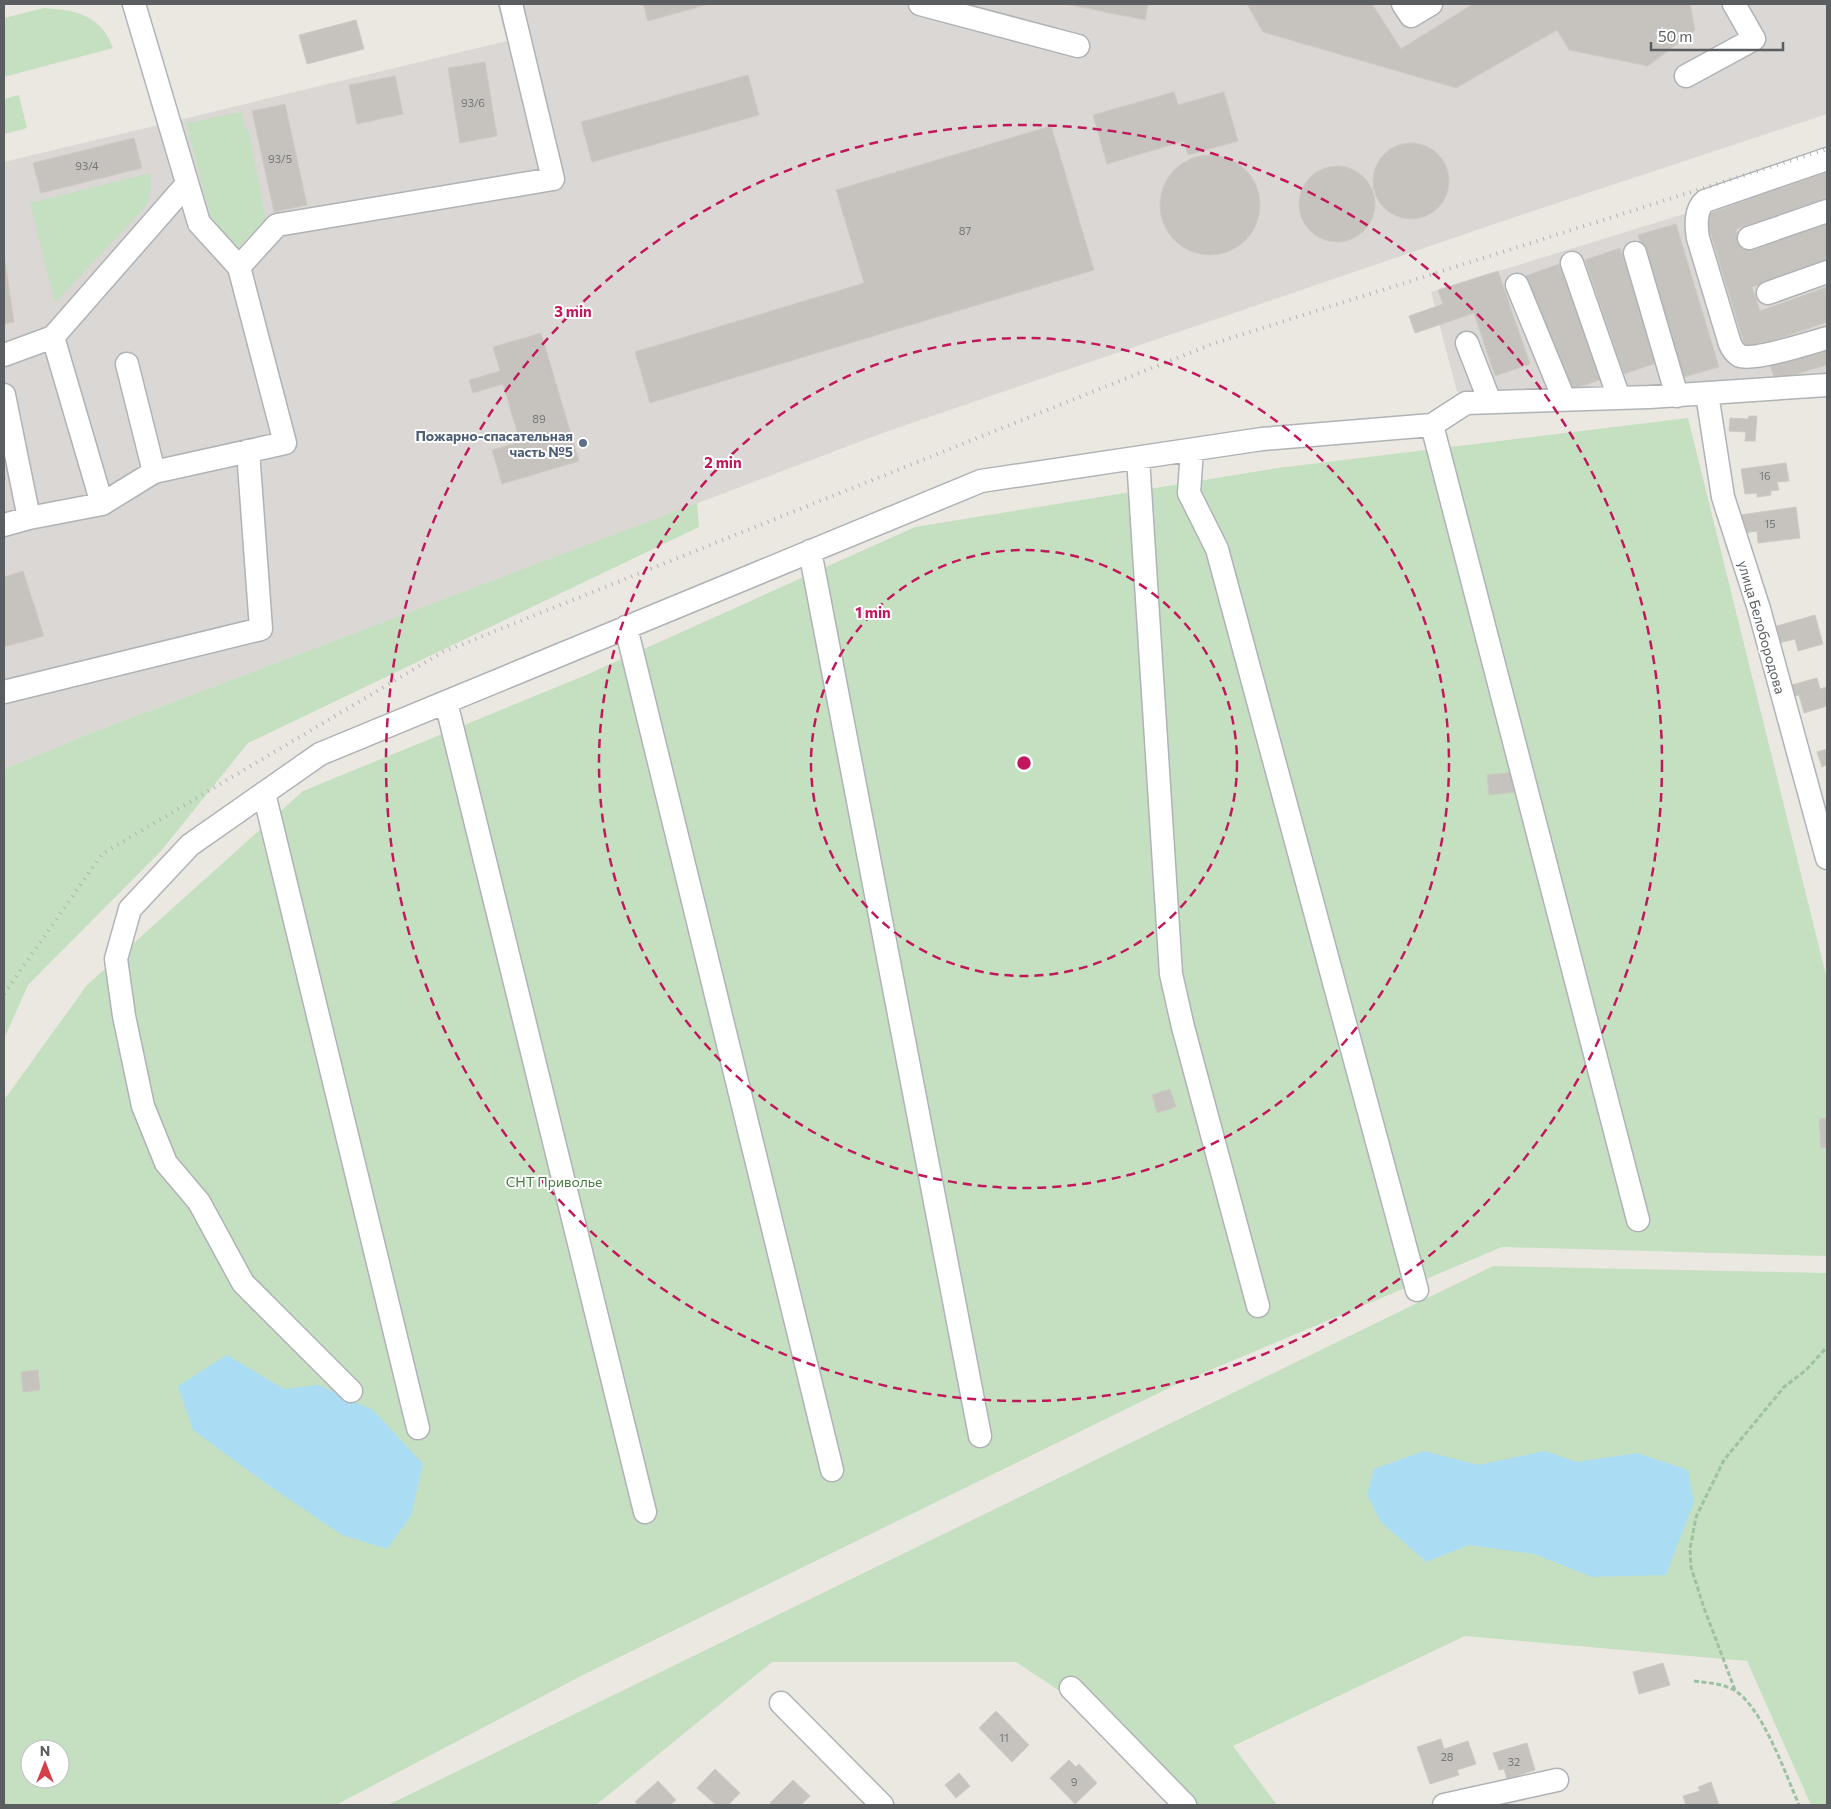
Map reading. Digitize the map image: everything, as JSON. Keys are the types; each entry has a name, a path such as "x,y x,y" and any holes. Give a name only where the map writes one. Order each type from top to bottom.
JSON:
{"street":[{"path":"4,525 29,518 102,504 154,472 285,443 239,267 199,223 134,4"},
{"path":"239,267 277,225 553,179 511,4"},
{"path":"920,4 1078,46"},
{"path":"1403,4 1410,16 1431,4"},
{"path":"1686,76 1754,39 1734,4"},
{"path":"1827,159 1705,201 1700,206 1697,225 1703,256 1730,344 1736,353 1742,356 1757,357 1827,338"},
{"path":"4,354 54,337 187,184"},
{"path":"1750,238 1827,210"},
{"path":"1635,253 1677,396"},
{"path":"1572,263 1619,398"},
{"path":"1768,293 1827,272"},
{"path":"1517,285 1564,399"},
{"path":"54,337 102,504"},
{"path":"1466,343 1490,402"},
{"path":"127,364 154,472"},
{"path":"351,1392 243,1283 199,1202 166,1163 143,1106 124,1016 116,959 130,909 190,845 320,754 981,482 1262,439 1432,425 1466,403 1677,396 1827,385"},
{"name":"улица Белобородова","path":"1707,394 1723,498 1759,609 1827,858"},
{"path":"4,395 29,518"},
{"path":"1432,425 1638,1220"},
{"path":"1192,450 1189,493 1216,549 1417,1290"},
{"path":"4,692 261,629 248,451"},
{"path":"1138,458 1172,974 1183,1027 1258,1306"},
{"path":"810,551 980,1436"},
{"path":"626,627 832,1470"},
{"path":"446,702 646,1512"},
{"path":"264,794 418,1428"},
{"path":"1071,1688 1186,1805"},
{"path":"781,1703 882,1805"},
{"path":"1444,1805 1557,1780"}],"path":[{"path":"1735,1690 1704,1608 1691,1567 1690,1549 1696,1517 1724,1460 1784,1387 1806,1370 1827,1347"},
{"path":"1694,1681 1724,1685 1735,1690 1749,1702 1763,1724 1799,1805"}],"shaded area":[{"path":"497,4 1827,4 1827,114 1518,216 888,431 91,733 4,769 4,162 507,41"},
{"path":"1827,170 1827,378 1457,392 1431,292"}],"green space":[{"path":"44,8 67,10 86,16 102,28 113,48 4,77 4,18"},
{"path":"19,95 27,128 4,134 4,99"},
{"path":"242,112 245,129 248,129 266,220 236,249 211,218 186,123"},
{"path":"150,173 150,191 144,208 55,303 30,203"},
{"name":"СНТ Приволье","path":"1688,418 1827,979 1827,1256 1502,1247 1175,1385 583,1675 336,1805 4,1805 4,1100 87,985 303,791 586,675 915,527 1278,468"},
{"path":"697,503 699,527 248,743 161,851 28,985 4,1039 4,769 91,733"},
{"path":"1493,1266 1827,1273 1827,1805 1811,1805 1747,1661 1465,1636 1233,1746 1277,1805 1173,1805 1075,1701 1016,1662 772,1662 596,1805 388,1805"}],"water":[{"path":"227,1355 284,1389 319,1385 373,1410 423,1464 411,1516 387,1549 342,1535 268,1485 193,1430 178,1386"},
{"path":"1424,1451 1478,1465 1545,1451 1577,1462 1637,1453 1688,1470 1694,1502 1666,1575 1592,1577 1534,1554 1469,1545 1426,1562 1381,1522 1367,1495 1374,1469"}],"building":[{"path":"643,4 709,4 648,21"},
{"path":"1065,4 1148,4 1145,20"},
{"path":"1247,4 1372,4 1401,49 1473,4 1690,4 1695,30 1648,66 1569,50 1557,30 1456,88 1263,32"},
{"path":"356,20 364,49 307,64 299,35"},
{"path":"485,62 497,136 460,143 448,68"},
{"path":"748,75 759,115 592,162 581,122"},
{"path":"395,76 403,114 357,124 349,85"},
{"path":"1174,92 1178,105 1224,92 1238,141 1188,155 1184,141 1107,164 1093,115"},
{"path":"285,104 307,205 274,212 252,111"},
{"path":"1051,126 1094,270 650,403 635,352 864,283 836,190"},
{"path":"134,138 142,168 41,193 33,163"},
{"path":"1411,143 1426,146 1438,154 1446,166 1449,181 1446,196 1438,208 1426,216 1411,219 1396,216 1384,208 1376,196 1373,181 1376,166 1384,154 1396,146"},
{"path":"1210,155 1229,158 1246,169 1257,186 1260,205 1257,224 1246,241 1229,252 1210,255 1191,252 1174,241 1163,224 1160,205 1163,186 1174,169 1191,158"},
{"path":"1337,166 1352,169 1364,177 1372,189 1375,204 1372,219 1364,231 1352,239 1337,242 1322,239 1310,231 1302,219 1299,204 1302,189 1310,177 1322,169"},
{"path":"1827,172 1827,199 1736,229 1743,249 1827,220 1827,261 1752,287 1760,311 1827,287 1827,322 1746,350 1705,215"},
{"path":"1676,224 1719,367 1681,378 1638,235"},
{"path":"1620,248 1659,362 1624,374 1585,260"},
{"path":"4,256 14,322 4,324"},
{"path":"1559,264 1602,379 1565,392 1523,277"},
{"path":"1498,271 1530,364 1495,376 1474,313 1415,333 1409,316 1443,304 1438,290"},
{"path":"541,333 579,461 502,484 492,450 520,442 503,384 473,393 469,380 500,371 493,347"},
{"path":"1827,348 1827,365 1775,380 1770,365"},
{"path":"1749,416 1757,416 1755,441 1745,441 1746,432 1729,431 1730,418 1748,419"},
{"path":"1786,463 1789,481 1777,482 1779,490 1771,491 1771,495 1757,497 1757,493 1745,494 1741,469"},
{"path":"1796,507 1800,538 1758,543 1757,531 1743,533 1740,515"},
{"path":"23,571 44,636 4,647 4,577"},
{"path":"1815,615 1823,644 1798,651 1795,639 1775,644 1770,628"},
{"path":"1817,678 1820,689 1827,687 1827,706 1804,713 1799,695 1792,697 1788,686"},
{"path":"1827,749 1827,765 1822,767 1817,752"},
{"path":"1515,772 1517,792 1489,795 1487,775"},
{"path":"1170,1089 1176,1107 1157,1113 1152,1095"},
{"path":"1827,1118 1827,1147 1821,1148 1819,1119"},
{"path":"38,1370 40,1390 23,1392 21,1372"},
{"path":"1663,1663 1670,1685 1639,1694 1633,1672"},
{"path":"996,1711 1029,1745 1012,1762 979,1728"},
{"path":"1441,1739 1444,1749 1468,1741 1476,1764 1457,1770 1459,1775 1430,1784 1417,1747"},
{"path":"1527,1743 1535,1770 1507,1779 1504,1769 1499,1770 1493,1753"},
{"path":"1069,1760 1076,1767 1079,1764 1097,1783 1075,1804 1050,1778"},
{"path":"715,1769 740,1793 728,1805 716,1805 697,1788"},
{"path":"959,1773 970,1786 956,1798 945,1785"},
{"path":"793,1780 810,1796 801,1805 772,1805 770,1803"},
{"path":"658,1781 676,1800 670,1805 638,1805 635,1802"},
{"path":"1711,1782 1719,1805 1686,1805 1683,1796 1700,1791 1698,1787"}],"railway":[{"path":"4,994 102,854 443,652 1212,344 1827,149"}],"place":[{"name":"Пожарно-спасательная часть №5","path":"583,443"}]}
